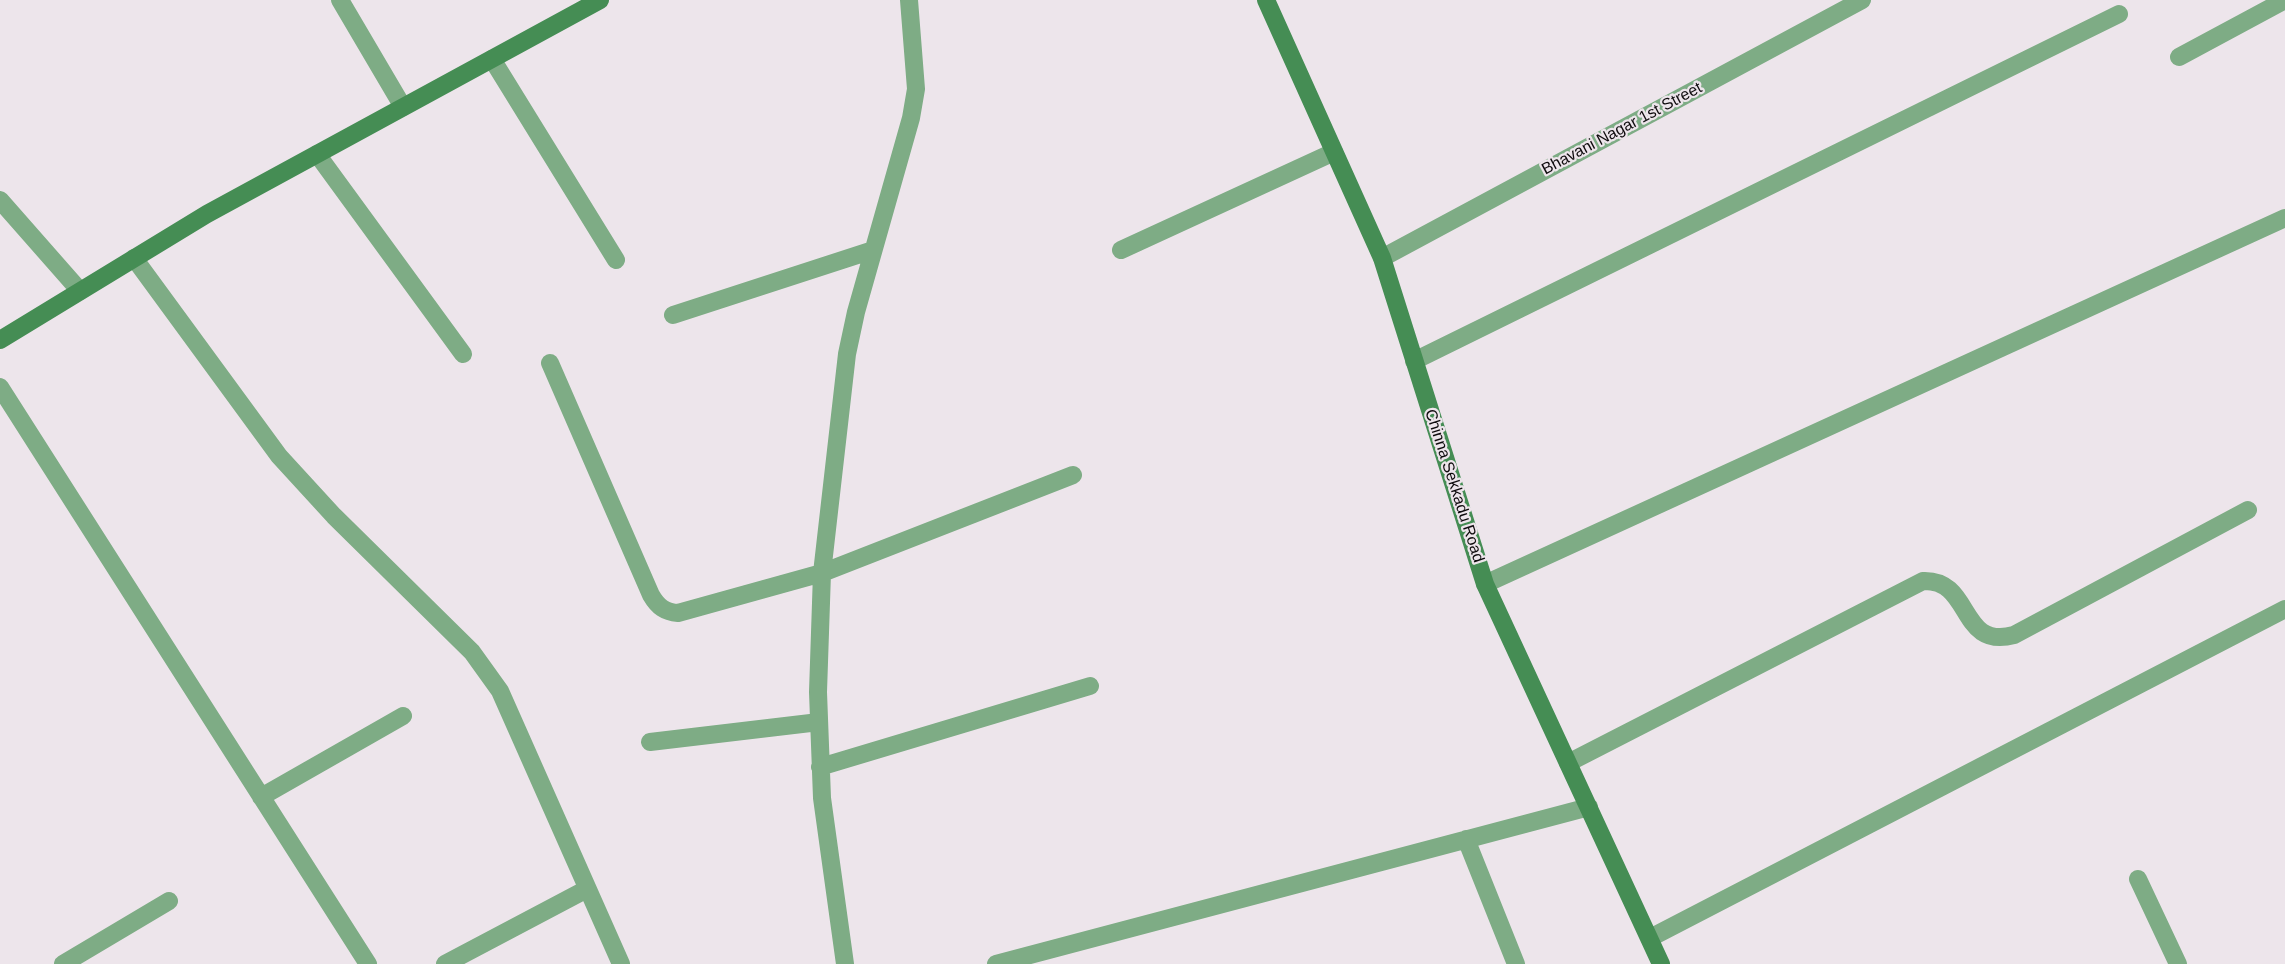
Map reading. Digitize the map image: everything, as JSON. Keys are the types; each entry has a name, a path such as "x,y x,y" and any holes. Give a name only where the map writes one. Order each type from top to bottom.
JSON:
{"street":[{"path":"340,0 403,107"},
{"path":"0,340 207,214 600,0"},
{"path":"844,964 820,767 822,573 847,354 914,99 915,54 909,0"},
{"name":"Chinna Sekkadu Road","path":"1266,0 1382,258 1485,584 1661,964"},
{"name":"Bhavani Nagar 1st Street","path":"1382,258 1862,0"},
{"path":"2179,57 2285,0"},
{"path":"1414,361 2119,14"},
{"path":"492,59 616,260"},
{"path":"1121,250 1334,152"},
{"path":"317,154 463,354"},
{"path":"0,200 80,291"},
{"path":"1485,584 2285,218"},
{"path":"673,315 873,250"},
{"path":"134,258 279,456 334,516 472,652 485,669 500,691 621,964"},
{"path":"550,363 657,605 667,612 678,613 822,573 1074,475"},
{"path":"0,387 368,964"},
{"path":"1568,763 1923,581 1937,581 1948,586 1976,626 1987,636 1998,639 2014,635 2248,510"},
{"path":"1650,938 2285,609"},
{"path":"820,767 1090,686"},
{"path":"261,797 403,716"},
{"path":"650,742 819,722"},
{"path":"996,964 1589,807"},
{"path":"1466,839 1516,964"},
{"path":"2138,879 2178,964"},
{"path":"445,964 587,889"},
{"path":"63,964 168,902"}]}
